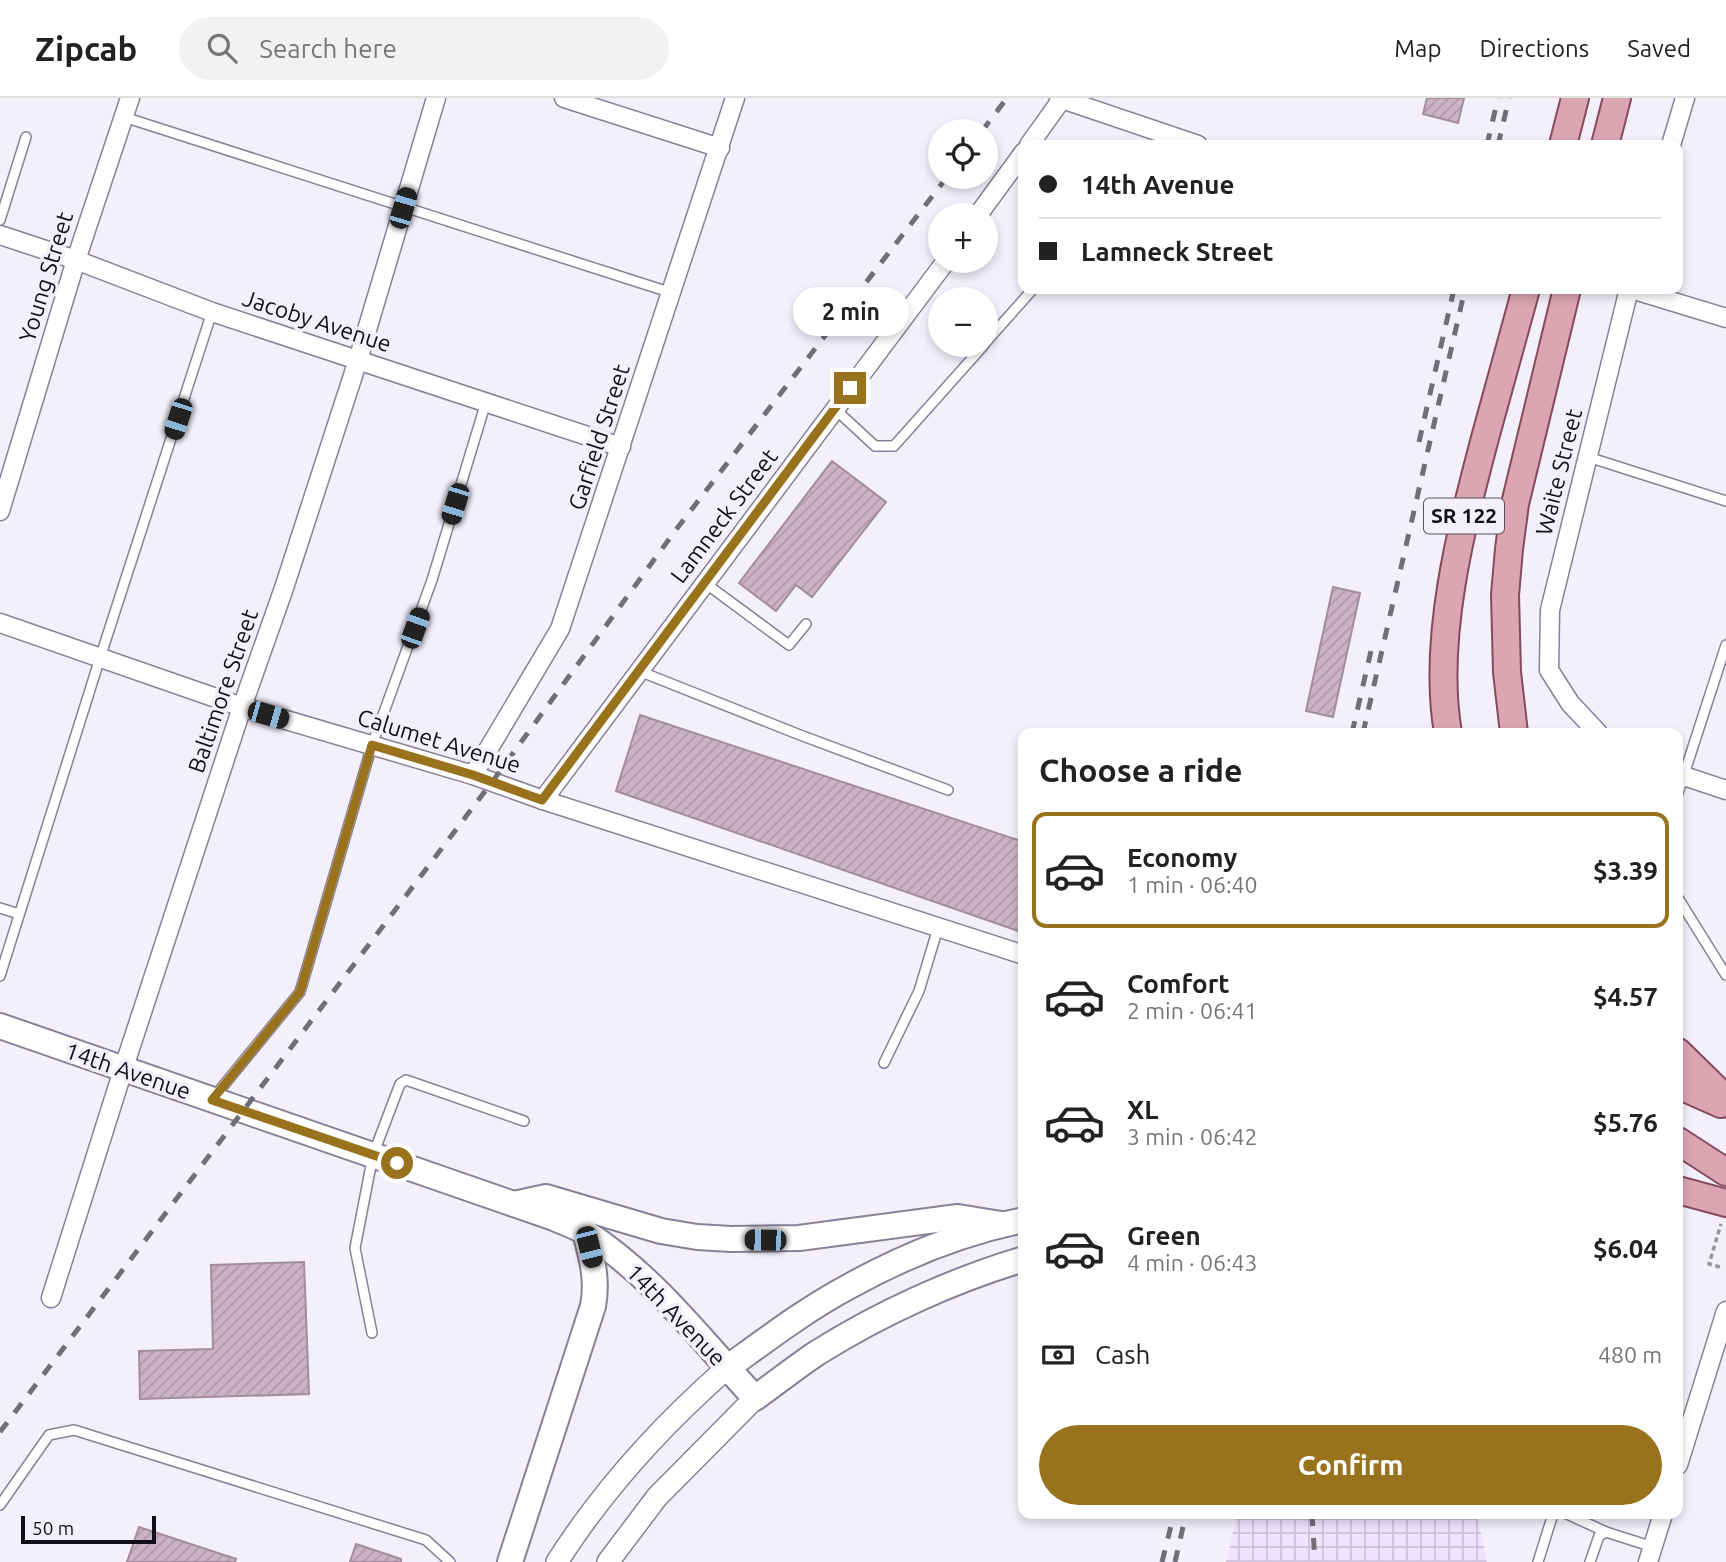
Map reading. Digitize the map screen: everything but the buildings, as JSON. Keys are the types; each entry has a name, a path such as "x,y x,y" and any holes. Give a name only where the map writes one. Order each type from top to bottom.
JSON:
{"main road":[{"path":"1564,140 1575,98"},
{"path":"1606,140 1617,98"},
{"name":"SR 122","path":"1448,728 1445,682 1451,592 1464,517 1520,294"},
{"name":"SR 122","path":"1513,728 1507,672 1505,608 1509,549 1522,473 1566,294"},
{"name":"14th Avenue","path":"0,1026 554,1217 585,1232 622,1258 653,1285 755,1398"},
{"path":"1683,1057 1726,1099"},
{"path":"1683,1087 1726,1105"},
{"path":"1683,1144 1726,1172"},
{"path":"1683,1192 1725,1210"},
{"path":"514,1204 546,1197 661,1231 731,1239 799,1238 958,1217 1012,1222"},
{"path":"727,1368 848,1287 943,1242 1012,1222"},
{"path":"510,1562 593,1306 596,1274 585,1232"},
{"path":"755,1398 817,1354 872,1322 974,1273 1018,1261"}],"street":[{"name":"Young Street","path":"0,511 76,260 130,98"},
{"name":"Baltimore Street","path":"51,1298 123,1070 358,360 436,98"},
{"path":"564,98 720,148"},
{"name":"Garfield Street","path":"473,775 560,629 673,293 735,98"},
{"path":"1672,140 1685,98"},
{"path":"1032,140 1060,99 1183,140"},
{"path":"987,203 1018,160"},
{"name":"Jacoby Avenue","path":"0,235 76,260 212,313 621,447"},
{"name":"Lamneck Street","path":"542,800 937,273"},
{"name":"Waite Street","path":"1593,728 1570,703 1549,670 1550,610 1629,294"},
{"path":"1647,294 1726,318"},
{"name":"Calumet Avenue","path":"0,623 242,707 473,775 542,800 1018,953"},
{"path":"1683,781 1726,790"},
{"path":"1683,1449 1726,1311"},
{"path":"556,1562 602,1498 643,1448 685,1405 727,1368"},
{"path":"608,1562 657,1497 755,1398"},
{"path":"1650,1554 1661,1519"}],"lane":[{"path":"124,117 673,293"},
{"path":"0,220 26,136"},
{"path":"998,329 1029,294"},
{"path":"0,976 212,313"},
{"path":"835,409 875,446 894,446 973,357"},
{"path":"212,1100 300,992 372,745 432,580 486,402"},
{"path":"1588,457 1726,501"},
{"path":"705,583 789,645 806,624"},
{"path":"1683,775 1725,652"},
{"path":"639,671 948,790"},
{"path":"1683,906 1726,975"},
{"path":"0,908 19,914"},
{"path":"884,1063 919,990 938,928"},
{"path":"372,1333 355,1248 373,1155 400,1084 405,1080 524,1121"},
{"path":"0,1505 49,1435 74,1430 426,1539 450,1562"},
{"path":"1538,1562 1551,1519"},
{"path":"1578,1519 1650,1554"},
{"path":"1590,1562 1599,1536 1606,1532"}],"path":[{"path":"1720,1267 1709,1264 1725,1210"}],"shaded area":[{"path":"1236,1519 1478,1519 1487,1562 1226,1562"}],"railway":[{"path":"991,119 1007,98"},
{"path":"1488,140 1498,98"},
{"path":"1499,140 1509,98"},
{"path":"0,1432 492,782 675,531 938,189"},
{"path":"1419,442 1453,294"},
{"path":"1364,728 1464,294"},
{"path":"1353,728 1371,651"},
{"path":"1162,1562 1173,1519"},
{"path":"1175,1562 1185,1519"},
{"path":"1312,1519 1315,1562"}],"route":[{"path":"397,1163 212,1100 300,992 372,745 473,775 542,800 850,388"}]}
